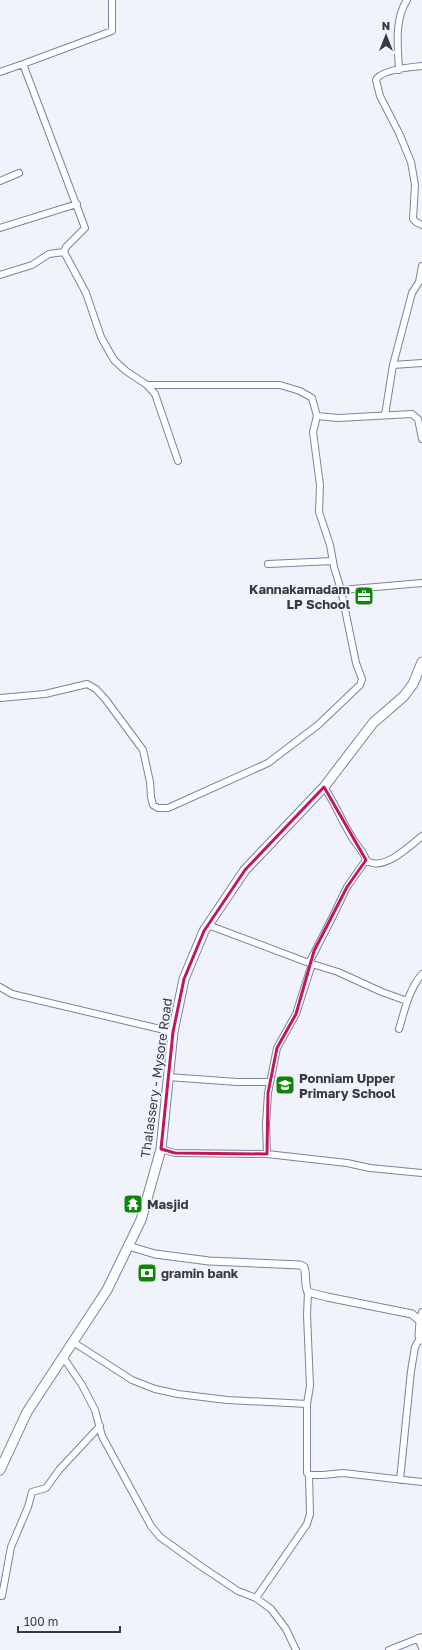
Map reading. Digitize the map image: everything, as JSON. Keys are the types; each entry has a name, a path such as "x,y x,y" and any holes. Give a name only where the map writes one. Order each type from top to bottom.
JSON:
{"main road":[{"name":"Thalassery - Mysore Road","path":"0,1470 27,1412 107,1290 140,1220 161,1149 173,1032 184,979 204,931 245,870 324,787 373,723 404,696 420,672 422,662"}],"street":[{"path":"0,72 112,31 112,0"},
{"path":"399,70 398,19 407,0"},
{"path":"23,64 85,228 66,247 64,252"},
{"path":"422,66 381,74 376,80 380,96 399,133 411,162 415,185 413,219 422,225"},
{"path":"0,181 19,174"},
{"path":"0,228 77,204"},
{"path":"0,275 32,265 49,254 64,252"},
{"path":"64,252 86,293 101,337 114,360 126,371 147,385 155,394 178,460"},
{"path":"385,415 393,365 412,292 419,282 421,270"},
{"path":"393,365 422,363"},
{"path":"0,698 45,694 87,684 96,689 106,700 142,750 150,782 151,797 154,805 158,808 168,808 268,763 318,725 360,685 362,679 356,663 341,590 330,545 319,512 321,490 313,432 317,416 312,398 296,390 280,385 147,385"},
{"path":"317,416 338,418 385,415 419,415 422,439"},
{"path":"268,564 333,561"},
{"path":"341,590 422,583"},
{"path":"324,787 331,797 353,839 363,852 366,860 374,864 383,863 397,856 422,836"},
{"path":"266,1154 266,1124 269,1082 277,1048 296,1014 310,963 347,886 366,860"},
{"path":"208,925 310,963 353,977 382,992 407,1001"},
{"path":"399,1029 407,1001 416,981 422,974"},
{"path":"0,987 12,994 173,1032"},
{"path":"168,1077 237,1082 269,1082"},
{"path":"161,1149 175,1153 266,1154 347,1163 370,1168 422,1173"},
{"path":"128,1246 155,1254 209,1261 300,1265 304,1267 306,1288 308,1292 307,1315 310,1386 307,1404 307,1473 309,1475 310,1514 307,1524 256,1598"},
{"path":"308,1292 327,1298 412,1314 420,1321"},
{"path":"400,1480 410,1371 415,1347 421,1339 419,1332 422,1312"},
{"path":"73,1342 132,1380 155,1389 178,1394 227,1400 307,1404"},
{"path":"63,1357 82,1385 95,1410 102,1436 151,1526 160,1537 238,1591 256,1598 271,1609 286,1629 296,1650"},
{"path":"0,1596 2,1596 11,1547 28,1507 32,1492 46,1488 59,1470 100,1426"},
{"path":"309,1475 343,1473 422,1482"},
{"path":"389,1650 420,1637 422,1648"}],"highlighted area":[{"path":"324,787 366,860 347,887 314,951 296,1014 277,1048 268,1093 267,1154 175,1153 161,1149 173,1032 184,979 204,931 245,870"}],"place":[{"name":"Kannakamadam LP School","path":"364,596"},
{"name":"Ponniam Upper Primary School","path":"285,1085"},
{"name":"Masjid","path":"133,1204"},
{"name":"gramin bank","path":"147,1273"}]}
